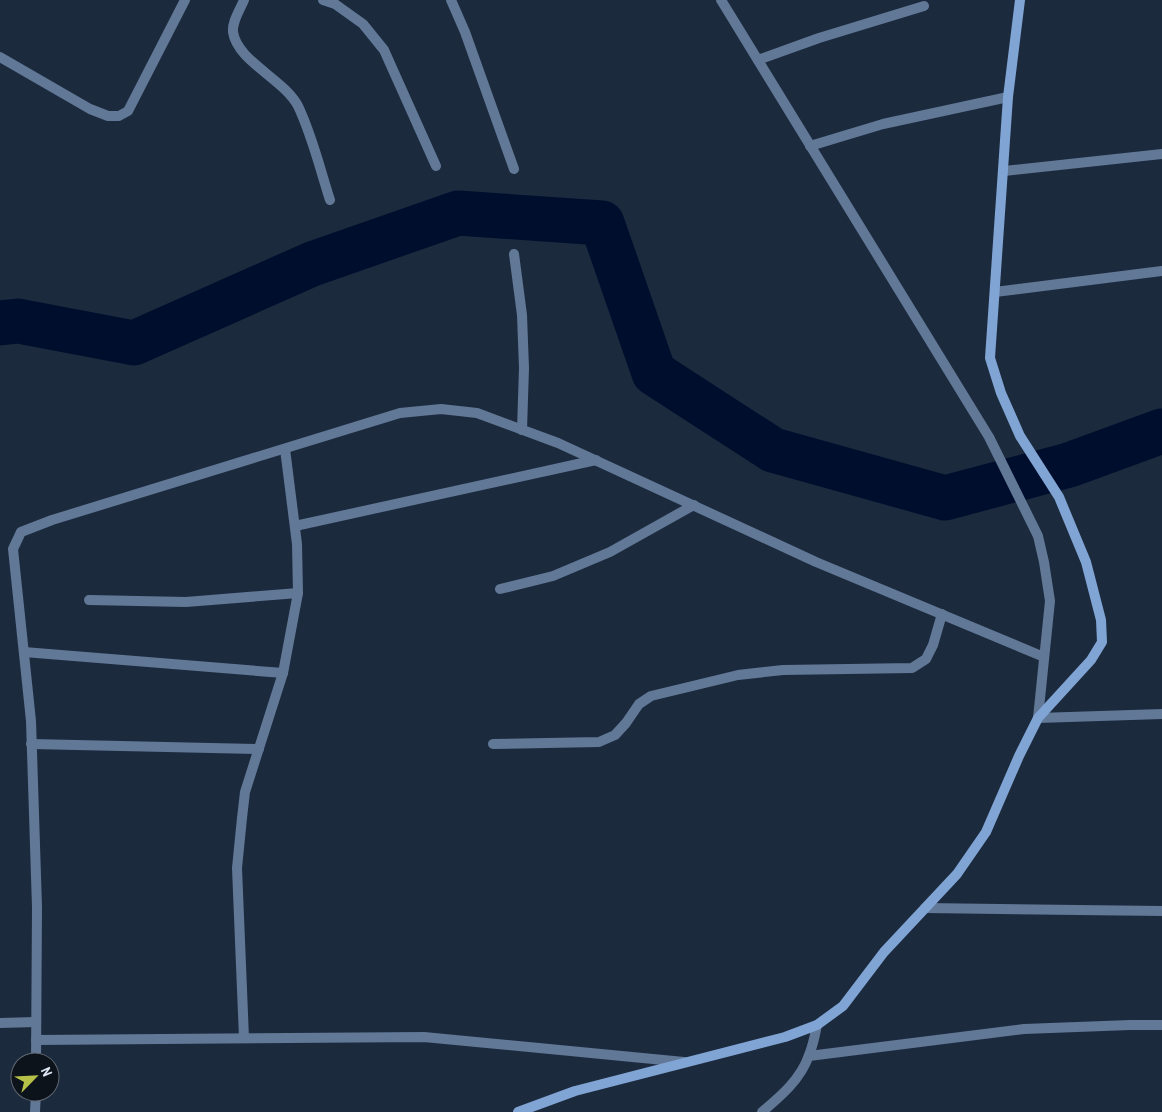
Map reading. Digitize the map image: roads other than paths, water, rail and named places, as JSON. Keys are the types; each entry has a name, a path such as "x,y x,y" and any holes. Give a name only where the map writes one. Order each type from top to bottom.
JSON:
{"street":[{"path":"0,57 90,109 108,116 119,116 128,111 185,0"},
{"path":"244,0 235,21 233,32 237,43 249,59 286,90 297,105 330,200"},
{"path":"323,0 335,4 363,24 384,50 436,166"},
{"path":"451,0 465,32 514,170"},
{"path":"721,0 989,437 1038,536 1050,601 1038,718"},
{"path":"518,1112 575,1091 784,1037 817,1025 843,1006 884,952 957,874 986,832 1019,756 1038,718 1091,660 1102,642 1101,620 1086,562 1059,497 1020,436 1001,393 990,358 1008,97 1020,0"},
{"path":"758,60 819,38 924,6"},
{"path":"810,146 882,124 1008,97"},
{"path":"1004,171 1162,154"},
{"path":"514,254 522,315 524,368 522,430"},
{"path":"995,292 1162,271"},
{"path":"36,1052 37,907 32,744 13,549 21,532 52,520 400,413 441,408 477,413 558,443 816,562 1044,657"},
{"path":"244,1038 237,868 245,792 283,673 298,593 295,526 285,449"},
{"path":"295,526 596,460"},
{"path":"500,589 553,576 610,552 694,505"},
{"path":"88,600 186,602 298,593"},
{"path":"493,744 599,742 615,734 626,723 639,704 651,696 738,675 783,670 912,668 926,659 933,645 942,614"},
{"path":"24,652 283,673"},
{"path":"1038,718 1162,714"},
{"path":"32,744 259,749"},
{"path":"925,908 1162,911"},
{"path":"0,1023 36,1022"},
{"path":"809,1056 1024,1030 1130,1024 1162,1025"},
{"path":"762,1112 779,1098 798,1077 809,1056 817,1025"},
{"path":"36,1040 424,1037 686,1062"}],"waterway":[{"path":"0,323 18,321 134,343 312,264 458,213 602,223 654,373 773,450 945,498 1069,465 1162,431"}]}
